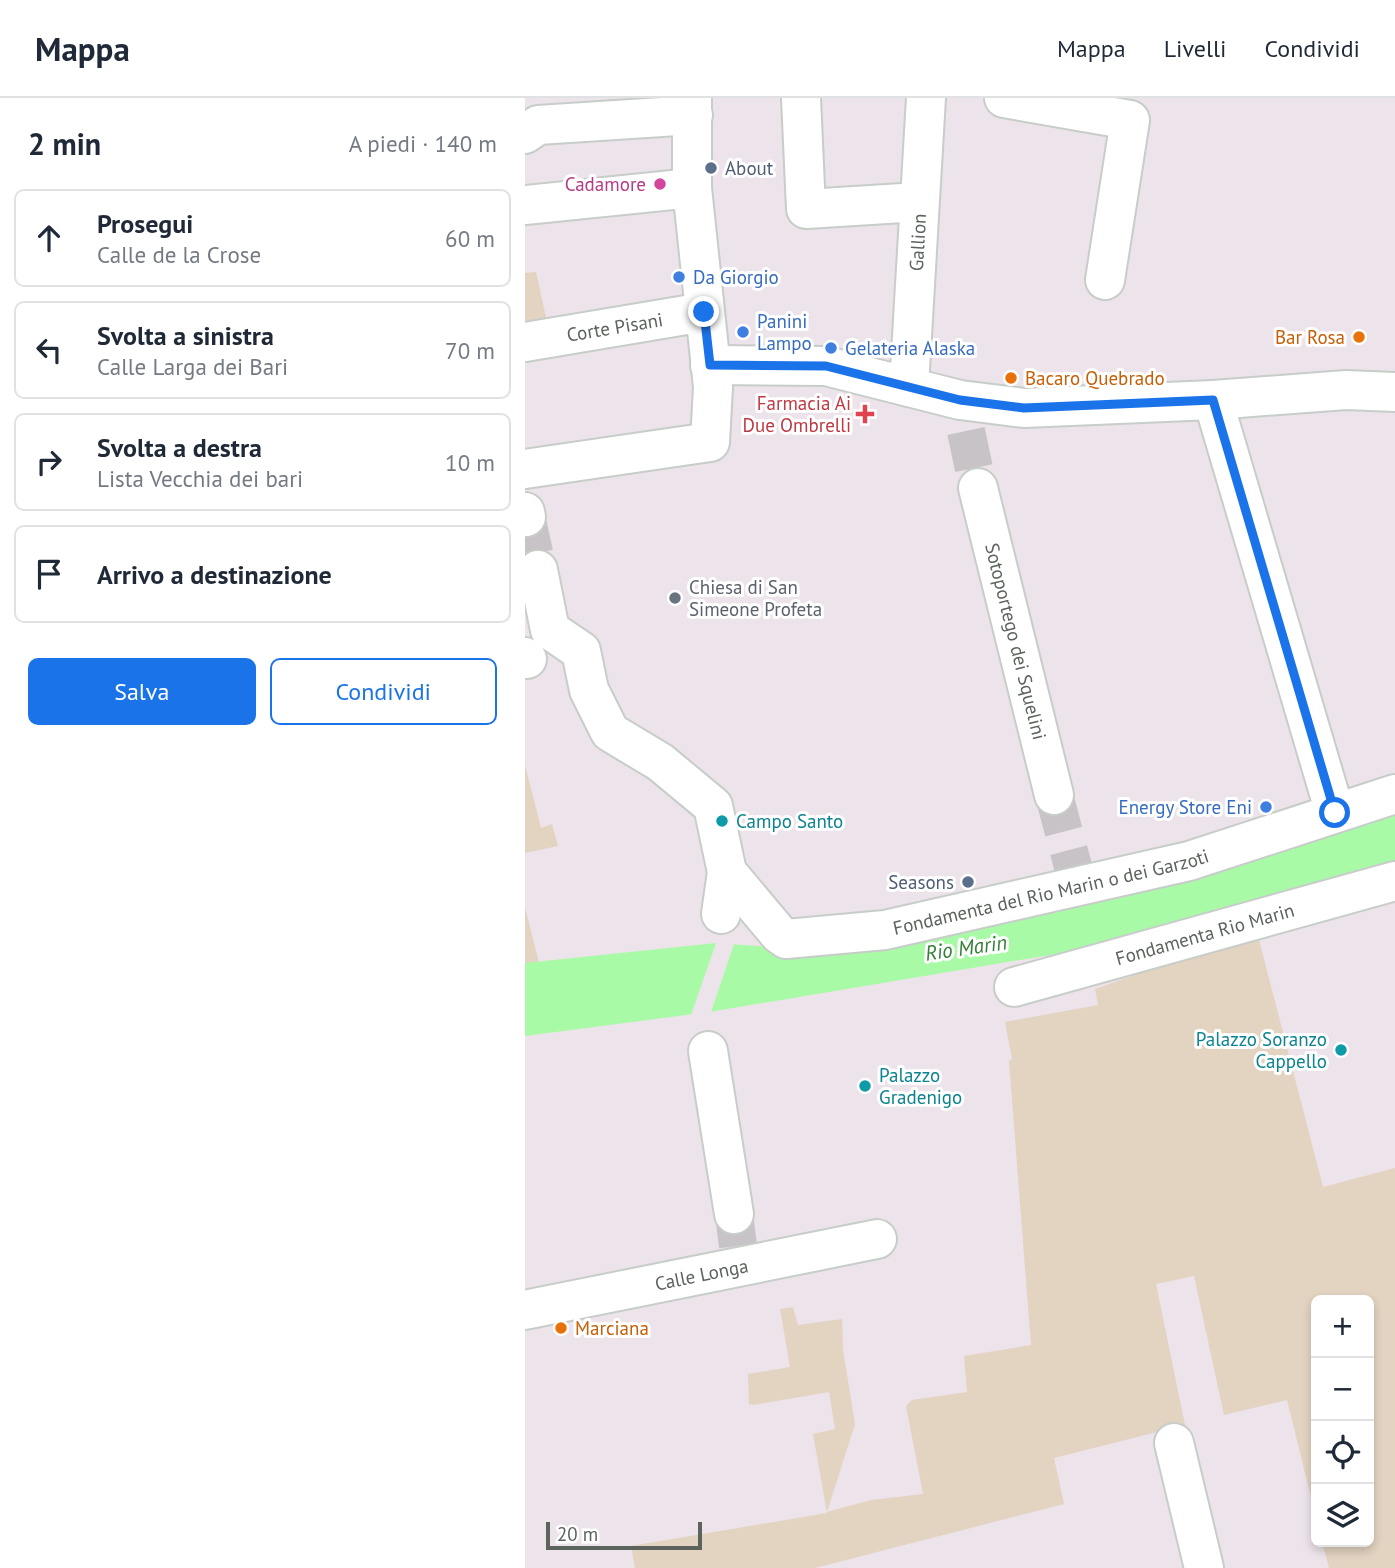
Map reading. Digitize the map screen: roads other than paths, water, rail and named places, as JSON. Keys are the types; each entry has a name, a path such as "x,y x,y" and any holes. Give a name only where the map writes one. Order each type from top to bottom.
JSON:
{"street":[{"path":"801,98 806,209 919,202"},
{"name":"Gallion","path":"909,387 926,98"},
{"path":"1004,98 1130,120 1105,280"},
{"path":"525,134 538,125 692,106 692,188 713,387 710,442 525,469"},
{"path":"525,205 692,188"},
{"name":"Corte Pisani","path":"525,342 704,312"},
{"path":"710,365 826,366 909,387 962,412 1213,400 1346,390 1395,392"},
{"path":"1213,400 1335,813"},
{"name":"Sotoportego dei Squelini","path":"978,488 1054,795"},
{"path":"538,570 550,630 581,651 589,690 610,732 660,762 713,806 727,872 721,914"},
{"name":"Fondamenta del Rio Marin o dei Garzoti","path":"727,872 786,939 885,930 1076,880 1189,860 1395,794"},
{"name":"Fondamenta Rio Marin","path":"1014,987 1395,881"},
{"path":"708,1051 738,1242"},
{"name":"Calle Longa","path":"525,1310 738,1242 877,1239"},
{"path":"1174,1443 1204,1568"}],"water":[{"name":"Rio Marin","path":"1395,803 1395,861 1092,948 709,1012 525,1036 525,963 716,943 787,948"}],"tunnel":[{"path":"966,431 978,488"},
{"path":"526,517 538,570"},
{"path":"1054,795 1075,874"},
{"path":"734,1214 738,1246"}],"place":[{"name":"About","path":"711,168"},
{"name":"Cadamore","path":"660,184"},
{"name":"Da Giorgio","path":"679,277"},
{"name":"Panini Lampo","path":"743,332"},
{"name":"Bar Rosa","path":"1359,337"},
{"name":"Gelateria Alaska","path":"831,348"},
{"name":"Bacaro Quebrado","path":"1011,378"},
{"name":"Farmacia Ai Due Ombrelli","path":"865,414"},
{"name":"Chiesa di San Simeone Profeta","path":"675,598"},
{"name":"Energy Store Eni","path":"1266,807"},
{"name":"Campo Santo","path":"722,821"},
{"name":"Seasons","path":"968,882"},
{"name":"Palazzo Soranzo Cappello","path":"1341,1050"},
{"name":"Palazzo Gradenigo","path":"865,1086"},
{"name":"Marciana","path":"561,1328"}]}
